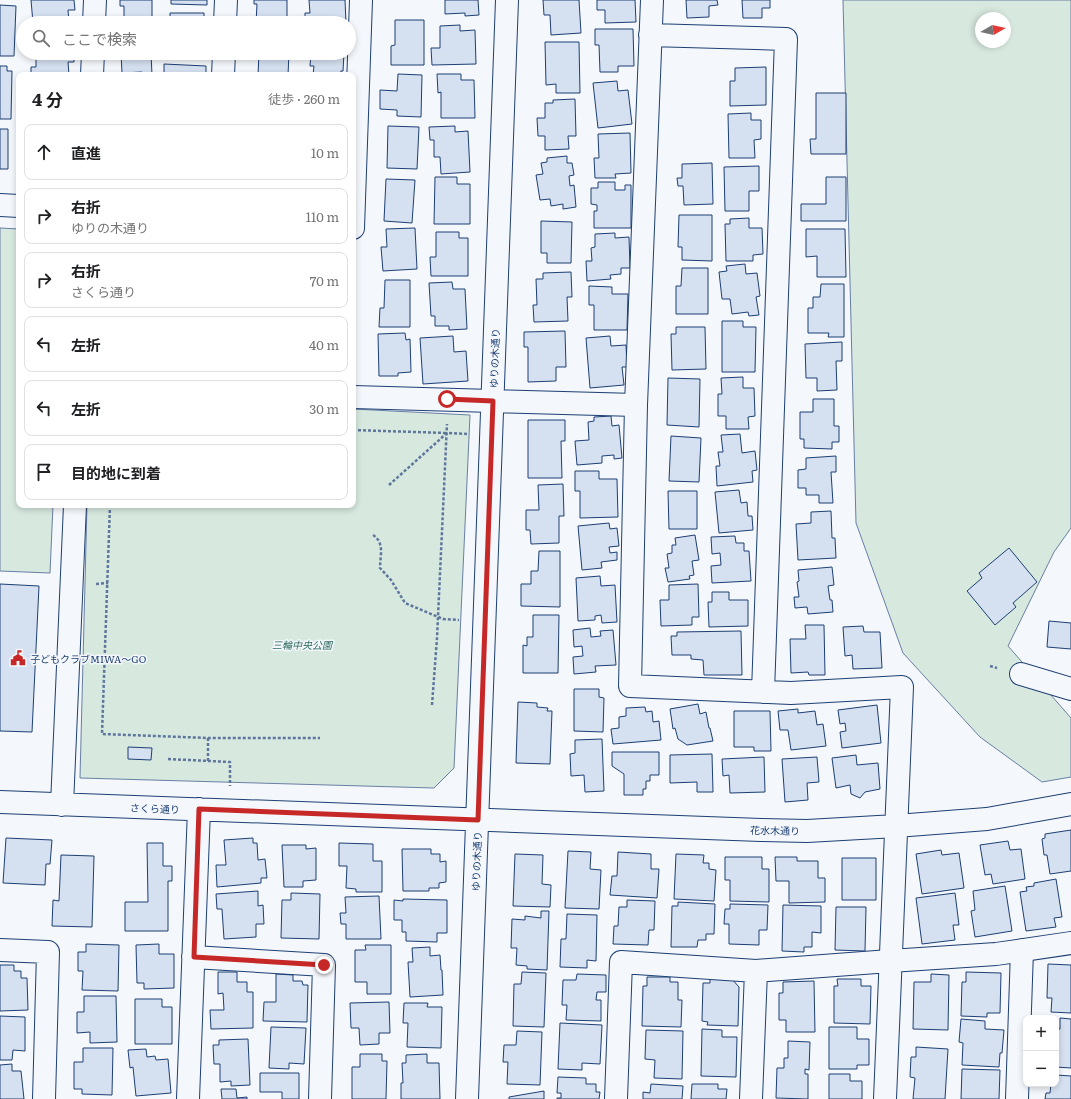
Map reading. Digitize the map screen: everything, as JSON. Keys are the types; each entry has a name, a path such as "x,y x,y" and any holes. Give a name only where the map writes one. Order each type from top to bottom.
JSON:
{"street":[{"path":"94,16 95,0"},
{"path":"225,16 226,0"},
{"path":"356,152 362,0"},
{"name":"ゆりの木通り","path":"467,1099 507,0"},
{"path":"652,0 636,405 630,686 791,693 902,687 885,1099"},
{"path":"650,35 786,39 764,692"},
{"path":"92,72 93,60"},
{"path":"223,72 224,60"},
{"path":"0,205 16,206"},
{"path":"356,397 636,405"},
{"path":"62,804 75,508"},
{"path":"1021,674 1071,689"},
{"name":"さくら通り","path":"0,802 478,820"},
{"name":"花水木通り","path":"478,820 807,831 896,826 987,818 1071,804"},
{"path":"188,1099 199,809"},
{"path":"616,1099 621,962 756,971 996,954 1071,943"},
{"path":"0,950 48,952 44,1099"},
{"path":"1017,1099 1022,950"},
{"path":"194,957 324,965 320,1099"},
{"path":"751,1099 756,971"}],"path":[{"path":"356,430 468,434"},
{"path":"389,485 447,433"},
{"path":"432,705 447,433"},
{"path":"110,508 102,734 208,738 320,738"},
{"path":"373,535 378,538 382,548 380,568 405,603 443,619 462,620"},
{"path":"208,738 208,761"},
{"path":"168,759 230,762 230,789"}],"green space":[{"path":"843,0 1071,0 1071,528 1054,552 1008,646 1071,718 1071,777 1042,782 980,737 903,653 856,523"},
{"path":"0,228 16,229 16,508 53,508 50,573 0,571"},
{"name":"三輪中央公園","path":"356,409 470,415 454,768 434,788 80,778 87,508 356,508"}],"building":[{"path":"31,0 74,0 75,10 68,10 68,16 32,16"},
{"path":"120,0 152,0 152,16 124,16 124,6 120,6"},
{"path":"171,0 207,0 207,5 171,4"},
{"path":"254,0 287,0 287,16 256,16 257,4 254,4"},
{"path":"309,0 345,0 346,16 305,16 305,13 310,13"},
{"path":"445,0 478,0 479,15 465,16 465,13 445,14"},
{"path":"543,0 579,0 581,33 551,35 550,15 544,15"},
{"path":"597,0 635,0 636,22 605,23 605,10 597,10"},
{"path":"686,0 717,0 718,5 709,6 709,17 687,18"},
{"path":"742,0 770,0 770,8 762,8 762,18 743,18"},
{"path":"0,5 16,6 14,56 0,56"},
{"path":"170,13 204,13 204,16 170,16"},
{"path":"395,20 424,20 424,65 391,65 391,46 395,45"},
{"path":"460,25 460,31 475,30 476,64 432,65 431,48 440,48 440,26"},
{"path":"595,29 633,29 634,66 618,66 618,72 600,72 599,45 595,45"},
{"path":"545,42 579,42 580,93 556,93 556,84 546,85"},
{"path":"36,60 74,60 74,62 68,62 69,72 31,72 31,67 36,67"},
{"path":"121,60 151,60 152,72 122,72"},
{"path":"259,60 289,60 288,72 258,72"},
{"path":"310,60 344,60 343,71 341,72 313,72 314,66 310,66"},
{"path":"164,64 206,66 206,72 164,72"},
{"path":"0,66 7,66 7,71 12,71 11,119 0,119"},
{"path":"766,67 766,105 730,106 730,81 735,81 735,68"},
{"path":"398,74 422,75 421,117 397,116 397,110 380,109 380,90 397,91"},
{"path":"437,74 461,74 461,80 474,80 475,118 441,118 441,92 438,93"},
{"path":"617,81 618,91 628,90 632,124 598,128 593,83"},
{"path":"816,93 846,93 846,154 811,154 810,139 816,139"},
{"path":"575,99 576,136 568,136 569,149 545,150 545,136 538,136 537,118 545,118 545,103 553,103 553,100"},
{"path":"751,113 751,120 761,120 761,139 754,140 755,158 729,158 728,114"},
{"path":"388,126 419,127 417,169 387,168"},
{"path":"455,126 455,132 468,131 470,172 441,174 440,157 434,157 434,140 430,140 429,127"},
{"path":"0,129 8,129 8,169 0,169"},
{"path":"630,133 631,173 615,174 616,178 595,178 594,158 599,158 598,134"},
{"path":"567,156 567,163 572,163 574,175 569,176 570,186 574,185 576,207 563,209 563,204 551,206 550,199 540,200 536,175 543,174 541,163 547,162 547,158"},
{"path":"712,163 713,204 684,205 683,186 678,186 677,178 682,178 682,164"},
{"path":"759,166 759,191 749,191 749,211 725,211 724,167"},
{"path":"435,177 457,177 457,184 470,184 470,224 434,224"},
{"path":"826,177 846,177 846,221 801,221 801,204 826,204"},
{"path":"386,179 415,180 412,223 384,221"},
{"path":"598,182 615,182 615,190 625,190 625,185 631,185 631,228 594,228 594,211 597,211 597,205 591,204 591,188 598,188"},
{"path":"679,215 712,215 712,261 682,260 682,247 678,247"},
{"path":"749,218 749,228 762,228 763,254 753,255 753,261 726,261 725,224 730,224 730,219"},
{"path":"541,221 572,222 571,263 547,263 547,253 541,253"},
{"path":"415,228 417,269 383,271 381,247 387,247 386,229"},
{"path":"806,229 845,229 846,277 817,277 817,256 806,257"},
{"path":"436,232 459,232 459,238 468,238 468,276 431,276 430,257 436,257"},
{"path":"615,233 615,238 629,237 630,268 621,268 621,274 610,275 611,279 587,281 586,261 592,261 591,248 595,247 595,234"},
{"path":"745,264 746,274 757,273 760,296 756,297 759,315 749,316 748,312 732,314 730,299 722,299 719,272 727,271 726,266"},
{"path":"682,268 708,268 708,314 676,314 676,286 681,286"},
{"path":"571,272 572,297 567,297 568,321 534,322 533,305 537,305 536,279 543,279 543,273"},
{"path":"385,280 410,280 410,327 379,327 380,308 384,308"},
{"path":"452,282 453,289 465,289 467,329 449,330 449,326 435,326 435,316 431,316 429,283"},
{"path":"821,284 844,284 844,337 828,337 829,333 808,333 808,308 813,308 813,297 820,297"},
{"path":"589,286 612,287 612,294 628,294 627,330 594,330 594,305 589,305"},
{"path":"722,321 743,321 743,327 756,327 755,372 722,372"},
{"path":"676,327 705,327 706,369 672,370 671,334 676,334"},
{"path":"565,331 566,367 556,367 556,381 528,382 528,347 524,347 524,332"},
{"path":"405,333 406,340 410,339 411,372 398,373 398,376 379,376 378,334"},
{"path":"453,336 454,352 466,351 468,381 423,384 420,338"},
{"path":"610,336 611,346 626,345 627,367 622,367 624,385 590,388 586,338"},
{"path":"842,342 842,361 836,361 837,390 817,391 817,378 806,378 805,344"},
{"path":"743,377 743,388 754,388 755,416 748,417 749,429 726,429 726,416 718,416 718,394 722,394 721,378"},
{"path":"668,378 700,379 699,427 667,425"},
{"path":"813,399 834,399 834,426 839,426 839,442 832,442 832,449 804,448 804,439 800,439 800,412 813,412"},
{"path":"611,416 612,426 619,425 622,458 614,459 614,455 602,456 602,463 577,465 575,441 589,440 588,422 594,421 594,417"},
{"path":"528,420 565,420 565,441 561,441 562,478 528,478"},
{"path":"740,434 742,453 755,451 757,470 752,471 753,482 717,486 716,466 720,466 718,452 723,452 721,435"},
{"path":"671,436 701,438 699,482 669,481"},
{"path":"836,456 836,472 831,472 833,503 819,503 819,495 806,495 806,488 798,488 798,470 806,469 806,458"},
{"path":"575,471 599,471 599,479 617,479 618,517 580,518 580,491 575,491"},
{"path":"563,484 564,516 559,516 559,543 531,544 530,530 526,530 526,510 539,510 538,485"},
{"path":"739,490 741,503 747,502 748,516 752,516 753,530 719,533 715,492"},
{"path":"668,491 697,491 697,529 669,529"},
{"path":"831,511 832,538 835,538 836,558 798,560 796,524 811,523 811,512"},
{"path":"609,523 610,529 617,528 619,546 609,547 610,553 617,552 617,560 601,562 602,568 582,570 578,526"},
{"path":"695,535 699,560 692,561 694,575 689,576 690,579 668,582 665,568 669,568 667,554 672,553 672,545 676,545 675,538"},
{"path":"735,536 736,543 744,543 744,551 749,551 751,581 712,583 711,566 721,565 720,553 712,554 711,537"},
{"path":"1009,548 1037,582 1013,603 1016,607 995,625 967,591 982,578 979,573"},
{"path":"539,551 560,551 560,607 521,606 521,584 531,584 531,571 538,571"},
{"path":"832,567 834,585 828,586 830,600 832,600 833,612 808,614 807,607 795,608 794,597 799,597 797,582 799,581 798,570"},
{"path":"600,576 601,586 615,585 617,622 602,623 601,615 595,616 595,620 578,621 576,578"},
{"name":"子どもクラブMIWA～GO","path":"0,584 39,586 32,732 0,731"},
{"path":"698,584 699,617 692,617 692,625 661,626 660,600 669,600 669,585"},
{"path":"712,592 729,592 729,600 748,600 748,626 709,627 708,602 712,602"},
{"path":"533,615 559,615 558,673 523,673 523,645 527,646 527,637 533,637"},
{"path":"1049,621 1071,623 1071,649 1047,647"},
{"path":"805,625 824,625 825,675 809,675 808,672 791,673 790,639 806,639"},
{"path":"863,626 864,632 880,632 882,668 853,669 852,655 845,656 843,627"},
{"path":"590,628 591,637 601,636 600,631 613,630 616,665 595,666 596,672 574,674 573,657 583,656 582,646 574,647 573,630"},
{"path":"741,631 742,675 704,675 703,660 691,659 691,655 672,655 671,636 677,636 677,632"},
{"path":"574,689 599,689 599,697 604,698 603,732 574,731"},
{"path":"518,702 537,703 537,707 548,708 547,711 552,711 550,764 516,763"},
{"path":"698,704 700,714 706,712 713,741 687,745 678,739 675,728 673,729 670,709"},
{"path":"877,705 881,743 842,748 840,732 846,731 845,723 840,724 838,710"},
{"path":"645,707 646,712 652,711 653,722 659,721 661,740 613,744 611,729 619,728 619,717 626,716 626,708"},
{"path":"798,709 798,713 815,711 817,725 823,724 826,746 791,750 788,730 780,730 778,711"},
{"path":"734,711 770,711 771,751 754,751 754,747 734,747"},
{"path":"602,739 604,791 585,792 584,775 571,776 570,754 575,753 575,740"},
{"path":"128,747 152,748 151,760 128,759"},
{"path":"612,752 659,752 659,775 650,775 650,781 646,781 646,789 643,789 643,795 624,795 624,774 612,766"},
{"path":"712,754 713,792 697,792 697,782 670,783 670,755"},
{"path":"856,755 857,765 878,763 880,789 865,792 860,798 851,794 850,785 836,788 832,758"},
{"path":"764,757 765,792 730,793 729,775 723,776 722,759"},
{"path":"817,757 819,782 807,783 808,800 785,802 782,759"},
{"path":"1071,830 1071,871 1050,874 1047,855 1044,855 1042,839 1045,838 1045,834"},
{"path":"6,838 52,840 50,864 46,864 45,885 3,883"},
{"path":"253,838 253,843 257,843 258,860 265,859 267,878 261,878 261,883 217,887 216,865 226,865 224,840"},
{"path":"1008,841 1010,850 1021,849 1025,879 993,884 991,874 985,875 980,845"},
{"path":"147,843 163,843 163,866 172,866 172,881 168,881 168,931 125,931 125,902 148,902"},
{"path":"339,843 373,844 373,861 382,861 382,892 356,892 356,889 346,888 347,866 339,866"},
{"path":"282,845 306,845 306,849 316,848 316,880 303,881 303,887 284,887"},
{"path":"402,849 431,849 431,854 440,854 440,862 446,861 446,882 439,883 439,888 429,888 429,891 403,891"},
{"path":"941,850 942,855 959,853 964,888 922,894 916,854"},
{"path":"568,851 591,852 590,869 601,870 599,909 565,908"},
{"path":"618,852 651,854 651,869 659,869 657,898 610,895 612,876 617,876"},
{"path":"515,854 543,855 542,884 551,885 550,907 513,906"},
{"path":"676,854 704,855 703,863 709,863 709,869 716,870 714,901 674,899"},
{"path":"61,855 94,856 92,927 52,926 53,900 59,901"},
{"path":"725,857 762,857 762,869 769,869 769,902 730,901 730,880 725,880"},
{"path":"775,857 797,857 797,861 818,861 818,878 825,878 825,902 789,903 789,881 776,881"},
{"path":"842,858 876,858 876,900 842,900"},
{"path":"1056,879 1062,917 1054,918 1056,927 1026,931 1020,892 1027,891 1026,887 1034,886 1034,883"},
{"path":"1005,886 1012,931 975,937 971,911 975,910 973,891"},
{"path":"258,891 258,906 263,905 264,924 256,924 256,937 224,939 222,909 217,909 216,894"},
{"path":"291,893 320,894 319,939 281,938 282,900 291,900"},
{"path":"955,893 959,925 953,925 955,940 922,944 916,898"},
{"path":"379,896 381,939 346,939 346,924 341,924 340,913 346,913 345,897"},
{"path":"403,899 447,900 447,933 437,933 437,942 406,941 406,932 402,932 402,920 394,920 394,900 403,901"},
{"path":"627,900 655,901 654,930 649,930 648,945 613,944 614,926 618,926 619,907 627,907"},
{"path":"678,902 715,904 714,934 706,934 706,940 698,940 697,947 671,947 672,906 678,906"},
{"path":"730,904 768,905 767,930 759,930 759,945 729,944 729,924 724,924 725,909 730,909"},
{"path":"783,905 821,906 821,933 812,932 812,947 804,947 804,952 782,951"},
{"path":"836,907 866,907 865,951 835,950"},
{"path":"541,911 549,911 547,970 527,969 527,966 516,965 517,948 511,948 512,919 525,920 525,916 541,918"},
{"path":"567,914 597,915 596,961 587,960 587,968 560,967 561,939 566,939"},
{"path":"86,944 119,945 118,991 82,990 83,971 78,971 78,952 86,952"},
{"path":"159,944 159,954 174,954 174,988 144,989 144,983 137,983 136,945"},
{"path":"365,945 391,945 391,994 367,994 367,982 355,982 355,950 366,950"},
{"path":"430,947 430,956 440,955 443,995 410,997 408,962 413,962 412,948"},
{"path":"1048,964 1071,965 1071,1013 1051,1012 1052,998 1047,998"},
{"path":"0,965 14,965 14,971 21,971 21,978 27,978 28,1010 0,1011"},
{"path":"218,972 237,972 237,982 247,982 247,992 253,992 253,1028 211,1029 210,1010 224,1010 223,993 218,994"},
{"path":"522,972 546,973 544,1027 513,1026 514,984 521,984"},
{"path":"966,972 1001,973 1000,1013 987,1013 987,1017 961,1016 962,982 966,982"},
{"path":"276,974 293,975 293,981 302,981 303,985 308,985 307,1022 263,1021 264,1002 276,1002"},
{"path":"577,974 606,975 606,992 597,992 596,1000 601,1000 601,1021 566,1020 567,1005 562,1005 563,980 576,980"},
{"path":"931,974 949,975 948,1030 913,1029 914,982 931,982"},
{"path":"647,977 670,977 670,982 678,982 678,1000 682,1000 681,1027 642,1026 643,986 647,986"},
{"path":"710,978 731,978 739,987 738,1026 707,1025 708,1022 702,1021 703,983 710,983"},
{"path":"837,979 861,979 861,986 871,986 870,1024 834,1023 834,986 838,986"},
{"path":"814,981 815,1032 786,1032 786,1020 779,1020 779,993 783,993 783,982"},
{"path":"84,996 116,996 117,1042 90,1043 90,1032 77,1033 77,1012 84,1012"},
{"path":"135,999 162,999 162,1007 172,1007 172,1044 135,1044"},
{"path":"389,1002 390,1033 379,1033 379,1044 360,1045 359,1028 351,1028 350,1003"},
{"path":"404,1003 428,1003 427,1007 442,1007 441,1048 407,1047 408,1023 403,1023"},
{"path":"0,1016 25,1017 25,1051 13,1050 12,1060 0,1060"},
{"path":"1060,1018 1071,1019 1071,1068 1059,1067"},
{"path":"961,1019 985,1021 985,1029 1004,1030 999,1067 962,1065 963,1043 959,1042"},
{"path":"560,1023 602,1025 600,1064 582,1063 582,1070 558,1069"},
{"path":"271,1027 306,1028 304,1064 289,1063 289,1069 269,1068"},
{"path":"829,1027 857,1027 857,1039 869,1039 869,1065 857,1065 857,1069 829,1069"},
{"path":"702,1029 722,1030 722,1037 737,1037 736,1077 701,1076"},
{"path":"646,1030 683,1031 682,1079 654,1078 655,1060 645,1059"},
{"path":"517,1031 542,1032 540,1085 507,1084 508,1062 503,1062 504,1045 516,1045"},
{"path":"248,1039 250,1085 231,1086 231,1081 220,1082 220,1064 214,1064 213,1045 219,1045 219,1040"},
{"path":"788,1041 810,1042 809,1070 805,1069 805,1074 808,1074 808,1099 776,1098 777,1068 784,1068 784,1058 788,1058"},
{"path":"916,1047 948,1049 945,1099 913,1099 915,1078 910,1077 911,1057 916,1057"},
{"path":"83,1048 113,1048 112,1095 82,1094 82,1089 74,1089 74,1062 83,1062"},
{"path":"146,1049 147,1057 155,1056 156,1060 168,1059 171,1093 136,1096 133,1067 130,1068 128,1050"},
{"path":"360,1054 382,1054 382,1061 387,1061 386,1099 352,1099 352,1067 360,1067"},
{"path":"427,1054 427,1063 439,1063 440,1099 401,1099 401,1083 403,1083 402,1063 406,1063 406,1055"},
{"path":"12,1064 12,1071 21,1071 24,1099 0,1099 0,1065"},
{"path":"962,1069 1000,1070 999,1099 961,1099"},
{"path":"260,1073 299,1073 299,1099 282,1099 282,1092 260,1092"},
{"path":"829,1074 850,1074 850,1081 862,1081 862,1099 829,1099"},
{"path":"1059,1075 1071,1076 1071,1099 1045,1099 1046,1093 1050,1093 1051,1087 1059,1087"},
{"path":"558,1077 586,1078 586,1084 596,1084 596,1092 600,1092 599,1099 557,1099 561,1098 561,1093 557,1093"},
{"path":"651,1084 683,1086 682,1099 643,1099 643,1092 650,1093"},
{"path":"692,1084 718,1084 718,1089 727,1089 726,1099 691,1099"},
{"path":"221,1089 236,1089 237,1098 247,1097 247,1099 222,1099"},
{"path":"544,1091 544,1099 509,1099 509,1097"}],"place":[{"name":"子どもクラブMIWA～GO","path":"18,658"}],"route":[{"path":"324,965 194,957 199,809 478,820 493,401 447,399"}]}
